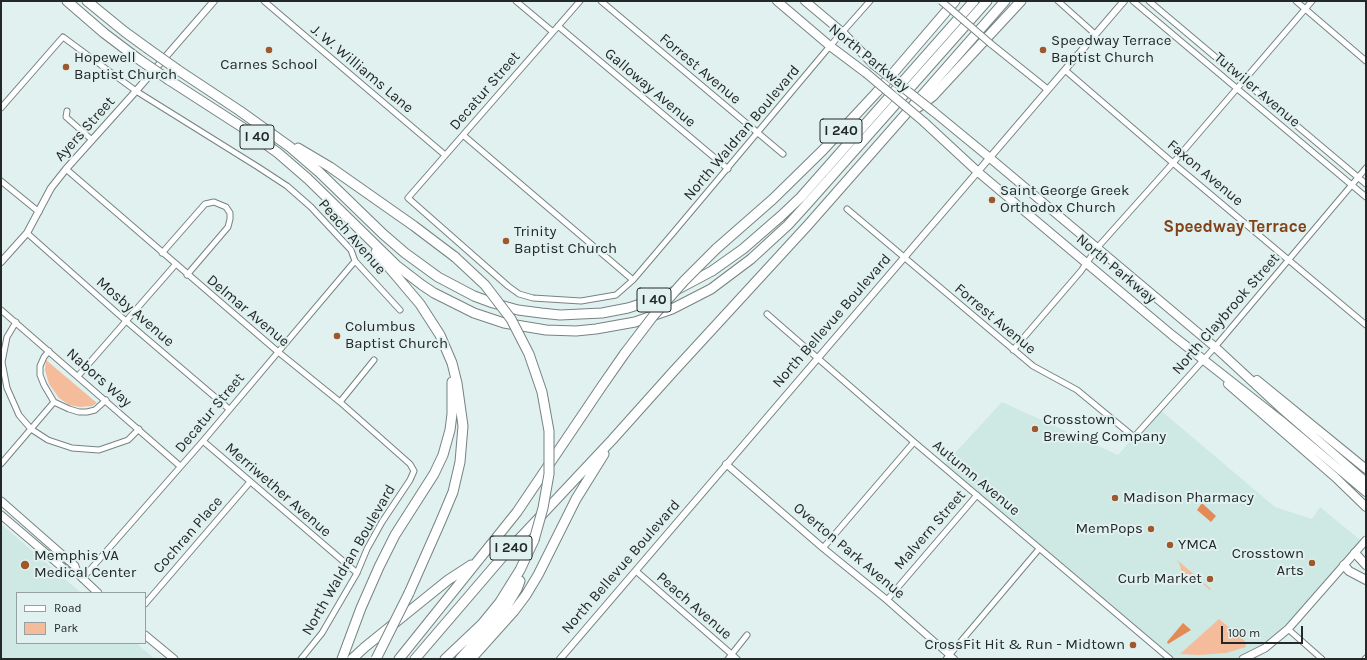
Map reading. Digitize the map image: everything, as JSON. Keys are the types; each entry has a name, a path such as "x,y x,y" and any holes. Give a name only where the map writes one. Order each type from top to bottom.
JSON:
{"highway":[{"name":"I 40","path":"67,1 104,33 137,58 245,129 278,153 308,179 385,254 408,274 434,293 474,313 504,323 554,330 596,329 635,322 672,309 711,289 739,268 788,225 987,1"},
{"name":"I 40","path":"87,1 147,48 273,134 319,172 383,234 405,253 438,277 456,287 492,303 518,310 560,315 602,313 628,308 652,301 703,277 743,249 782,216 801,197 974,1"},
{"name":"I 240","path":"398,659 517,512 625,353 659,309 684,281 773,199 823,150 877,92 955,1"},
{"name":"I 240","path":"415,659 505,554 612,440 808,225 1005,1"},
{"path":"897,124 933,96 1021,1"},
{"path":"273,134 330,167 455,257 485,285 508,314 529,354 542,392 549,432 549,474 543,508 534,540 514,587 496,619 460,659"},
{"path":"336,206 420,304 440,335 452,363 457,383 463,426 460,462 449,503 409,593 376,659"},
{"path":"342,659 361,608 379,567 395,535 434,474 443,455 450,430 452,414 452,363"},
{"path":"471,659 526,595 538,575 576,499 612,440"},
{"path":"352,659 448,580 479,559"},
{"path":"445,659 482,624 514,587"}],"main road":[{"name":"North Parkway","path":"777,1 830,46 866,73 924,122 978,172 1203,360 1284,423 1366,492"},
{"name":"North Parkway","path":"805,1 842,32 873,64 990,158 1215,347 1366,482"},
{"path":"1215,347 1280,397 1366,470"},
{"path":"1203,360 1237,394 1339,481 1366,507"},
{"path":"1358,500 1366,513"},
{"path":"1,501 75,566 76,573 97,592"},
{"path":"1,515 69,573 76,573"},
{"path":"1247,658 1265,648 1288,629 1366,540"},
{"path":"1355,553 1366,565"},
{"path":"1344,564 1349,571 1366,580"},
{"path":"146,636 174,659"}],"street":[{"name":"Ayers Street","path":"1,262 26,233 51,188 66,169 214,1"},
{"name":"J. W. Williams Lane","path":"264,1 445,155"},
{"path":"516,1 553,32"},
{"name":"Decatur Street","path":"580,1 408,198 518,294 533,298 581,301 601,299 616,295 633,280"},
{"name":"Forrest Avenue","path":"601,1 783,154"},
{"name":"North Waldran Boulevard","path":"633,280 830,46 870,1"},
{"path":"941,1 1047,89"},
{"path":"1058,1 1095,34"},
{"name":"North Bellevue Boulevard","path":"560,659 1124,1"},
{"name":"Tutwiler Avenue","path":"1133,1 1366,196"},
{"name":"Tutwiler Avenue","path":"1149,1 1366,184"},
{"path":"1296,1 1366,61"},
{"path":"1013,350 1087,263 1097,248 1173,163 1312,1"},
{"name":"Galloway Avenue","path":"558,26 728,169"},
{"name":"Peach Avenue","path":"1,108 63,37 136,91 287,186 311,207 351,250 355,261 400,310"},
{"name":"Faxon Avenue","path":"1065,70 1366,325"},
{"path":"67,111 66,117 92,140"},
{"path":"462,135 633,280"},
{"name":"North Claybrook Street","path":"1134,437 1215,347 1366,168"},
{"name":"Delmar Avenue","path":"66,169 175,265 340,402 410,464 414,471"},
{"path":"1,181 39,212"},
{"path":"162,253 205,204 214,202 226,207 230,213 228,227 187,275"},
{"name":"Forrest Avenue","path":"847,209 1033,366 1077,390 1134,437"},
{"name":"Mosby Avenue","path":"26,233 229,409"},
{"name":"Decatur Street","path":"82,579 203,441 277,351 355,261"},
{"path":"78,376 175,265"},
{"name":"Nabors Way","path":"1,310 180,466"},
{"name":"Autumn Avenue","path":"767,314 914,442 1170,659"},
{"path":"16,322 7,337 2,362 7,388 19,415 31,429 48,440 72,448 99,450 128,440 139,429"},
{"path":"49,351 44,357 40,366 40,375 44,386 54,402 69,409 79,412 87,412 95,410 106,400"},
{"path":"340,402 374,360"},
{"path":"1,464 54,402"},
{"name":"Merriwether Avenue","path":"203,441 357,572"},
{"path":"824,548 914,442"},
{"name":"Overton Park Avenue","path":"726,464 887,600 950,658"},
{"name":"North Waldran Boulevard","path":"301,659 322,633 357,572 367,549 382,522 410,480 414,471"},
{"name":"Cochran Place","path":"146,603 250,482"},
{"name":"Malvern Street","path":"887,600 977,495"},
{"path":"950,658 1040,549"},
{"name":"Peach Avenue","path":"636,571 737,659"},
{"path":"1288,629 1322,659"},
{"path":"728,659 747,636"}],"shaded area":[{"path":"1002,402 1118,455 1159,409 1275,507 1312,519 1320,507 1364,543 1288,629 1243,659 1170,659 943,466"},
{"path":"1202,503 1216,516 1211,522 1197,510"},
{"name":"Memphis VA Medical Center","path":"1,524 80,592 16,592 16,644 137,644 155,659 1,659"},
{"path":"1183,623 1191,630 1168,644 1167,642"}],"green space":[{"path":"46,360 97,403 92,406 80,407 69,405 59,398 49,384 45,370"},
{"path":"1177,560 1211,589 1210,590 1201,582 1195,582 1181,570"},
{"path":"1219,619 1245,641 1246,647 1226,653 1199,655 1180,654"}],"place":[{"name":"Carnes School","path":"269,50"},
{"name":"Speedway Terrace Baptist Church","path":"1043,50"},
{"name":"Hopewell Baptist Church","path":"66,67"},
{"name":"Saint George Greek Orthodox Church","path":"992,200"},
{"name":"Trinity Baptist Church","path":"506,241"},
{"name":"Columbus Baptist Church","path":"337,336"},
{"name":"Crosstown Brewing Company","path":"1035,429"},
{"name":"Madison Pharmacy","path":"1115,498"},
{"name":"MemPops","path":"1151,529"},
{"name":"YMCA","path":"1170,545"},
{"name":"Crosstown Arts","path":"1312,563"},
{"name":"Memphis VA Medical Center","path":"25,565"},
{"name":"Curb Market","path":"1210,579"},
{"name":"CrossFit Hit & Run - Midtown","path":"1133,645"}],"district":[{"name":"Speedway Terrace","path":"1235,227"}]}
